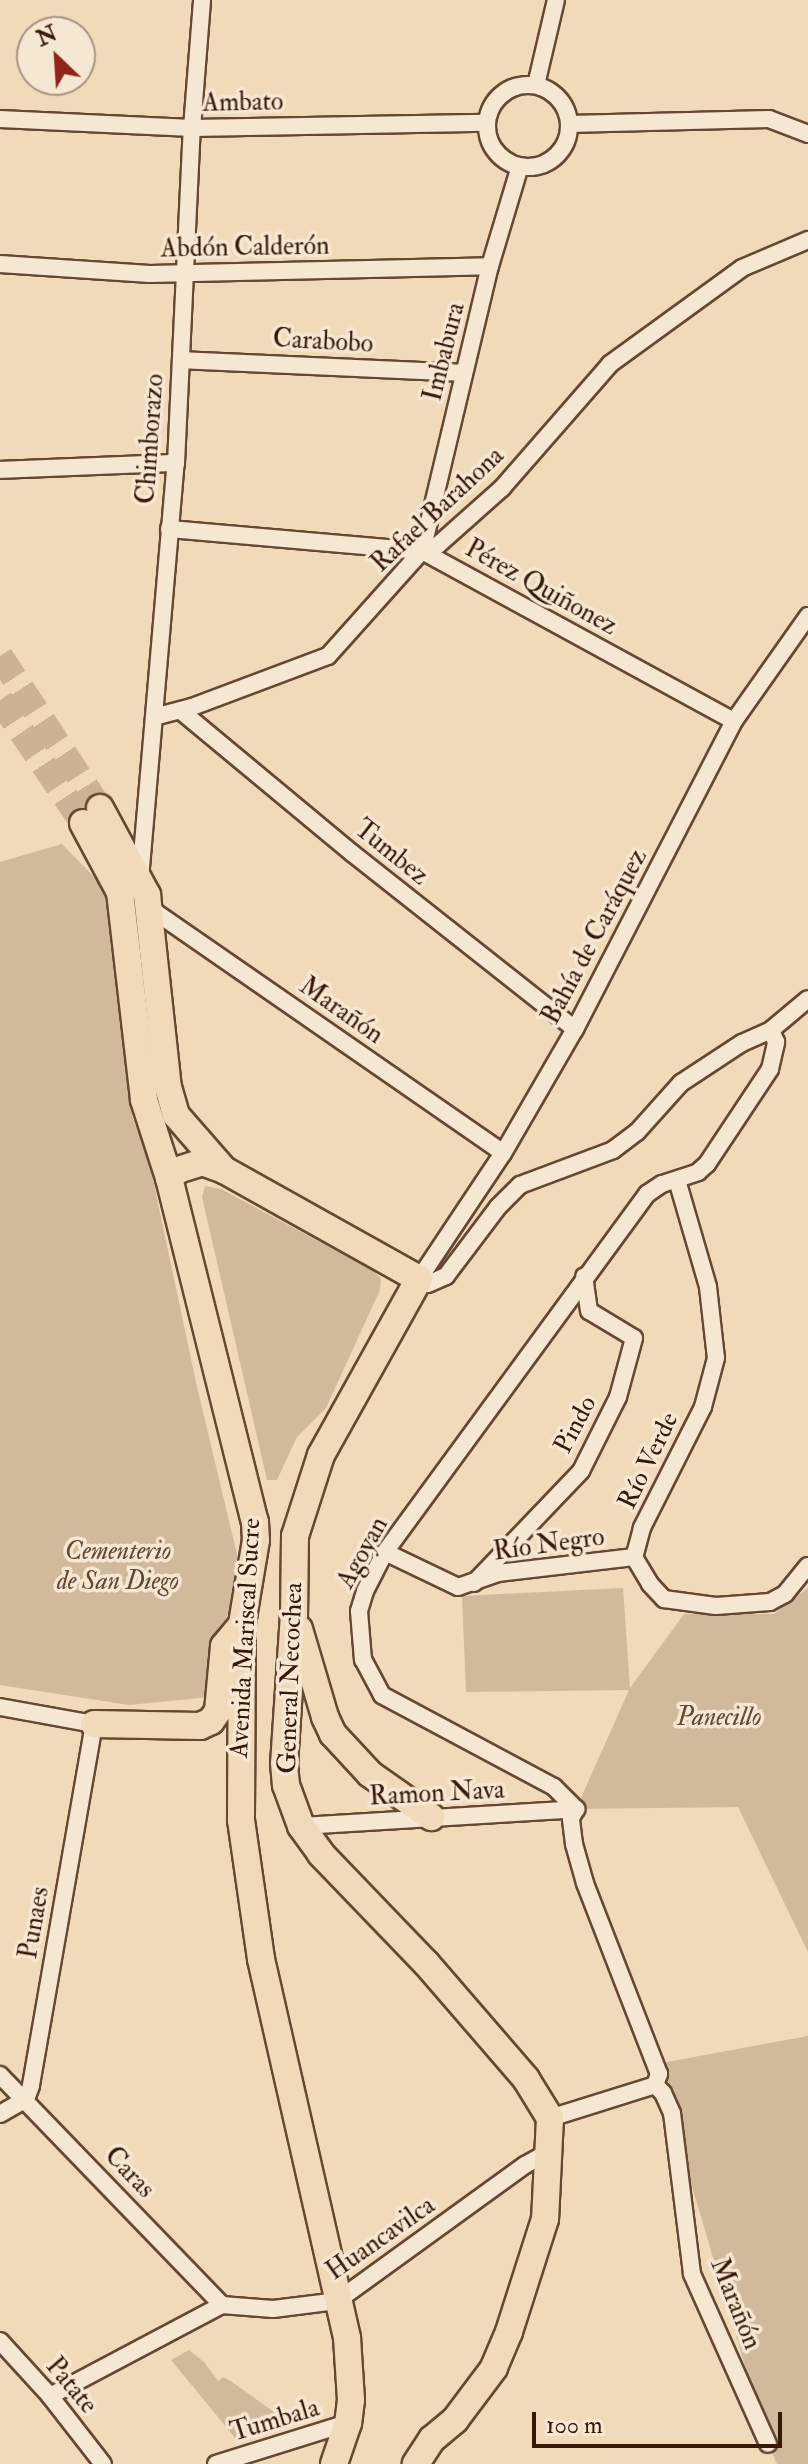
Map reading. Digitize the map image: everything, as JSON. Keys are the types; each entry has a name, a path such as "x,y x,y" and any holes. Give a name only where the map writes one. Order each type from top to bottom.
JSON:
{"main road":[{"name":"Avenida Mariscal Sucre","path":"224,1170 176,1115 168,1087 151,909 140,881 92,815 120,892 127,924 140,1082 169,1178 255,1522 256,1540 242,1624 241,1820 261,1959 347,2338 351,2374 348,2423 334,2464"},
{"path":"169,1178 178,1170 202,1162 224,1170 419,1279"},
{"name":"General Necochea","path":"419,1279 321,1455 295,1536 294,1614 284,1763 286,1785 301,1826 321,1854 426,1963 526,2079 550,2118"},
{"path":"294,1614 333,1734 370,1774 431,1817"},
{"path":"94,1724 200,1726 211,1721 218,1711 224,1646 242,1624"},
{"path":"416,2464 432,2439 455,2420 494,2368 509,2332 545,2219 550,2118"}],"street":[{"name":"Chimborazo","path":"140,881 176,463 192,128 202,0"},
{"path":"536,85 556,0"},
{"path":"536,85 560,99 569,124 563,147 555,157 545,164 520,166 499,156 492,146 487,123 498,98 509,89 536,85"},
{"name":"Ambato","path":"0,119 192,128 487,123"},
{"path":"569,124 769,119 808,134"},
{"name":"Imbabura","path":"422,551 490,266 520,166"},
{"name":"Rafael Barahona","path":"154,717 181,711 323,659 422,551 438,545 502,488 610,364 742,268 808,240"},
{"name":"Abdón Calderón","path":"0,264 186,274 490,266"},
{"name":"Carabobo","path":"181,360 464,373"},
{"path":"0,470 176,463"},
{"name":"Pérez Quiñonez","path":"169,529 422,551 734,721"},
{"name":"Bahía de Caráquez","path":"419,1279 503,1153 575,1029 734,721 808,616"},
{"name":"Tumbez","path":"181,711 352,853 575,1029"},
{"name":"Marañón","path":"151,909 503,1153"},
{"path":"419,1279 428,1284 446,1276 498,1207 520,1185 613,1150 637,1132 681,1083 742,1043 771,1030 808,999"},
{"name":"Agoyan","path":"576,1809 554,1787 382,1695 363,1660 359,1611 365,1591 385,1552 584,1276 647,1194 707,1164 770,1069 776,1042 771,1030"},
{"name":"Río Verde","path":"634,1557 642,1528 703,1407 716,1358 708,1287 677,1180"},
{"name":"Pindo","path":"474,1583 581,1471 618,1397 634,1338 589,1311 584,1276"},
{"name":"Río Negro","path":"385,1552 453,1586 474,1583 498,1573 634,1557"},
{"path":"634,1557 650,1584 664,1599 716,1606 770,1602 785,1594 808,1566"},
{"path":"0,1707 94,1724"},
{"name":"Punaes","path":"26,2099 31,2086 94,1724"},
{"path":"550,2118 655,2085 659,2074 585,1883 574,1844 571,1818 576,1809"},
{"name":"Ramon Nava","path":"301,1826 576,1809"},
{"name":"Caras","path":"0,2075 222,2305"},
{"name":"Marañón","path":"655,2085 663,2093 672,2113 692,2274 768,2444"},
{"path":"0,2114 26,2099"},
{"name":"Huancavilca","path":"222,2305 273,2309 337,2301 525,2165 550,2151"},
{"path":"50,2396 222,2305"},
{"name":"Patate","path":"0,2341 50,2396 103,2464"},
{"name":"Tumbala","path":"216,2464 348,2423"}],"green space":[{"name":"Cementerio de San Diego","path":"62,844 108,891 117,931 132,1116 148,1156 197,1387 242,1575 218,1640 210,1697 129,1705 0,1685 0,862"},
{"path":"205,1186 221,1189 374,1271 381,1279 380,1290 326,1408 297,1437 277,1480 267,1480 202,1197"},
{"name":"Panecillo","path":"623,1588 630,1688 684,1614 774,1614 808,1588 808,1952 738,1807 576,1809 629,1690 466,1692 462,1596"},
{"path":"808,2036 808,2464 777,2464 768,2444 656,2064"},
{"path":"189,2350 205,2363 218,2381 223,2377 232,2382 284,2419 236,2439 171,2360"}],"tunnel":[{"path":"0,656 100,808"},
{"path":"0,700 83,823"}]}
